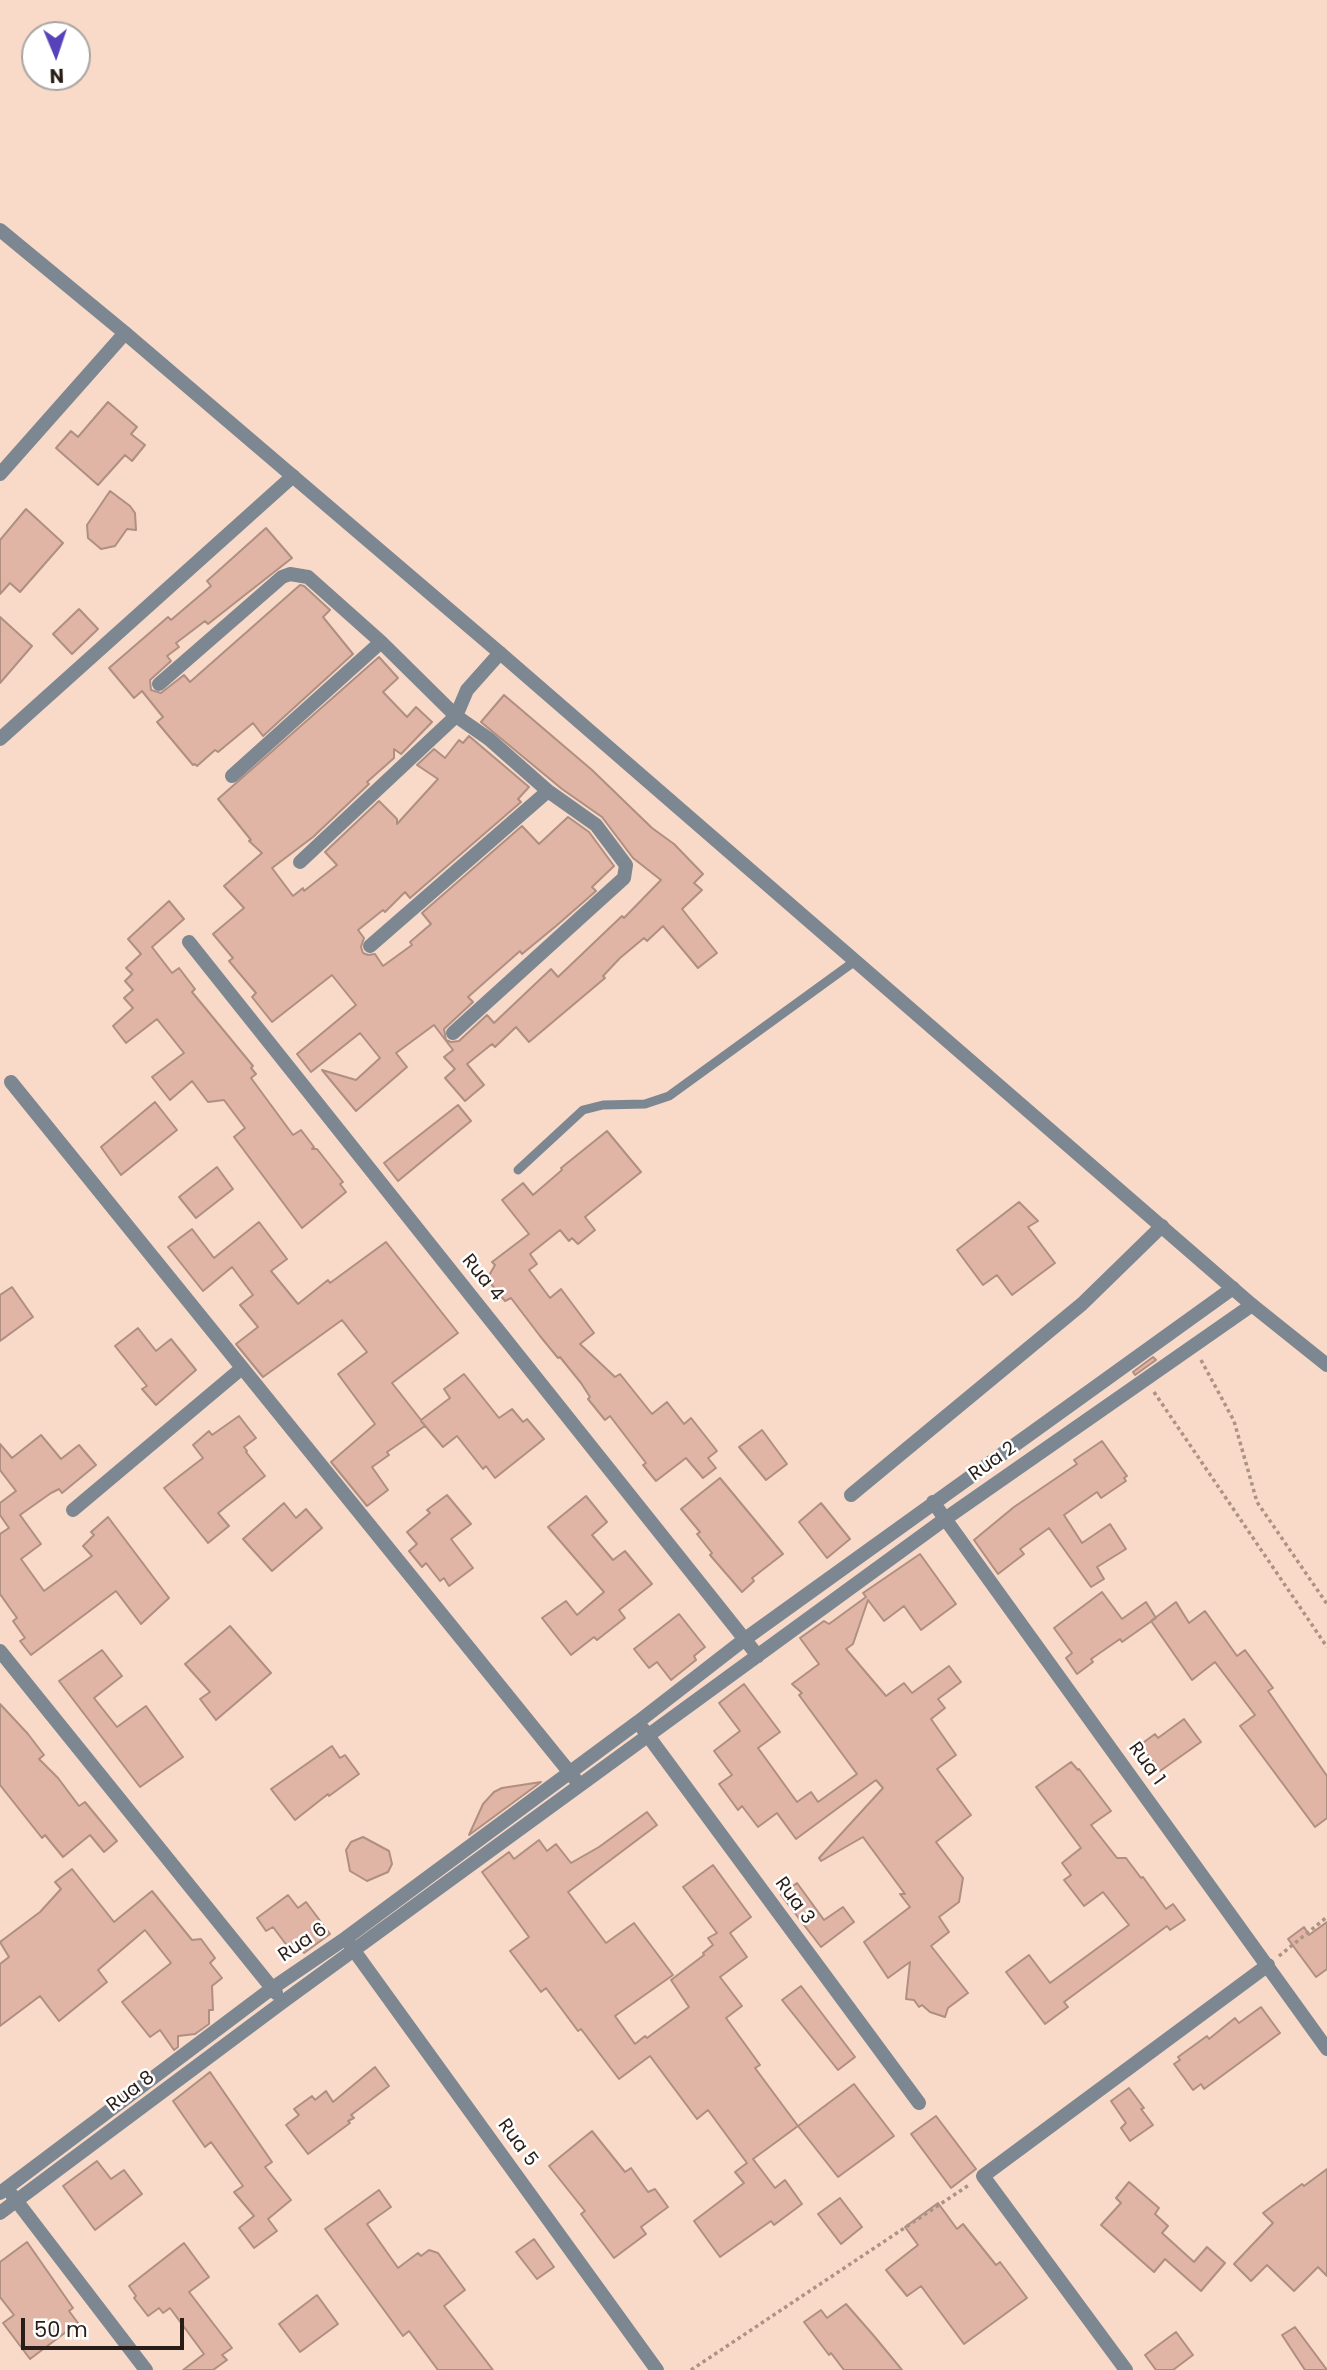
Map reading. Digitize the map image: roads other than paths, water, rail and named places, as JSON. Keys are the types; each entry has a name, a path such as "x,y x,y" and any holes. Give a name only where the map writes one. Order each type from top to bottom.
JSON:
{"street":[{"path":"0,230 500,653 1252,1305 1327,1365"},
{"path":"0,474 125,333"},
{"path":"0,739 293,476"},
{"path":"159,684 269,587 290,574 308,577 381,642 456,716 489,739 548,790 596,825 626,865 624,878 453,1033"},
{"path":"232,776 381,642"},
{"path":"300,862 456,716 467,690 500,653"},
{"path":"370,946 548,790"},
{"name":"Rua 4","path":"189,942 758,1656"},
{"path":"10,1082 580,1785"},
{"path":"851,1495 1082,1304 1162,1226"},
{"name":"Rua 2","path":"745,1639 1233,1288"},
{"name":"Rua 2","path":"758,1656 945,1519 1252,1305"},
{"path":"73,1510 242,1368"},
{"path":"1091,1390 1104,1408"},
{"name":"Rua 1","path":"933,1502 1327,2049"},
{"path":"845,1565 856,1584"},
{"path":"638,1722 745,1639"},
{"name":"Rua 6","path":"0,1651 271,1989 346,1938 638,1722"},
{"path":"648,1735 758,1656"},
{"path":"685,1685 695,1701"},
{"name":"Rua 3","path":"638,1722 919,2103"},
{"name":"Rua 6","path":"284,2001 648,1735"},
{"name":"Rua 5","path":"346,1938 657,2370"},
{"path":"1126,2370 983,2176 1268,1965"},
{"path":"271,1989 284,2001"},
{"name":"Rua 8","path":"3,2191 271,1989"},
{"name":"Rua 8","path":"0,2213 284,2001"},
{"path":"3,2191 16,2201 146,2370"}],"lane":[{"path":"518,1170 583,1110 603,1105 645,1104 669,1096 855,961"}]}
